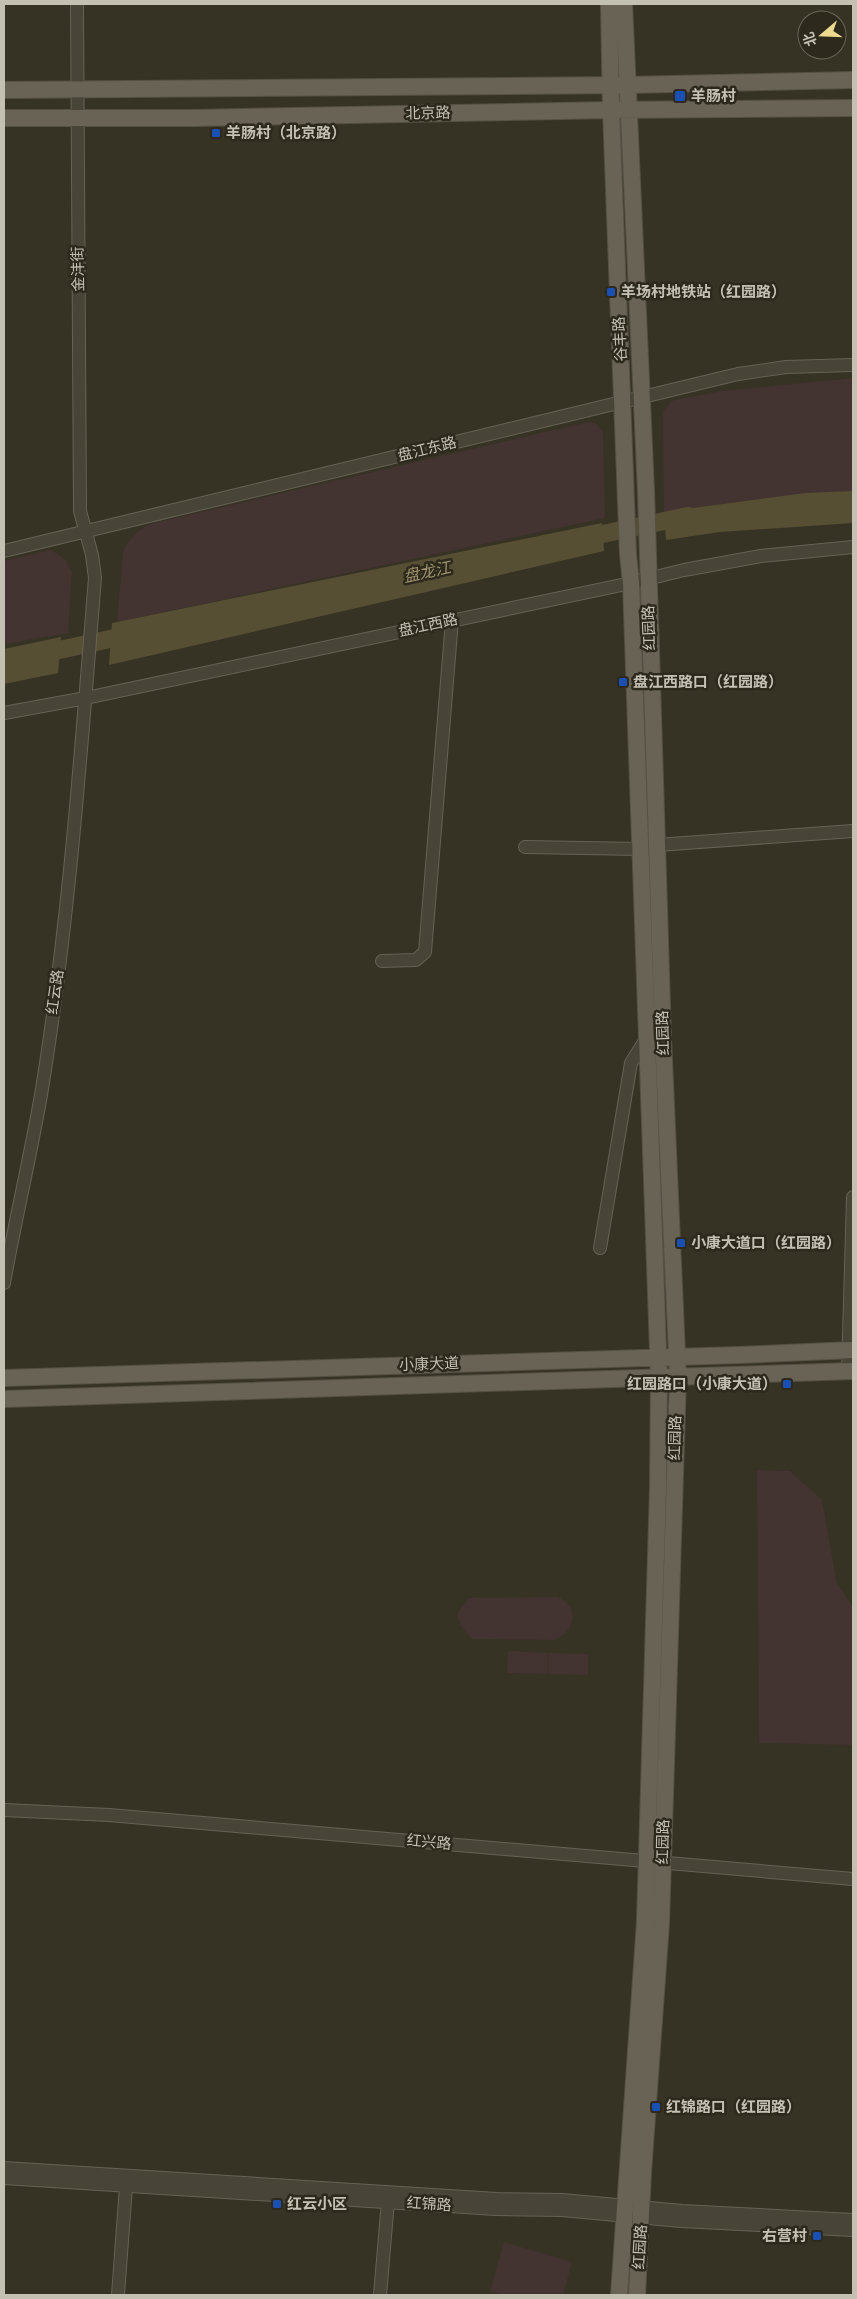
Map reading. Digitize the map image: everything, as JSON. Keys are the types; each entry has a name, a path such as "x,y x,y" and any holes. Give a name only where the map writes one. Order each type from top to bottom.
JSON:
{"main road":[{"name":"谷丰路","path":"609,4 619,85 628,110 642,397 648,579"},
{"name":"谷丰路","path":"624,4 619,85 611,110 628,554 631,583"},
{"name":"北京路","path":"4,90 619,85 853,80"},
{"name":"北京路","path":"4,118 195,118 611,110 853,108"},
{"name":"红园路","path":"619,2295 645,1922 654,1861 678,1377 663,1038 648,579"},
{"name":"红园路","path":"631,583 646,1039 659,1322 654,1861 661,1923 643,2172 637,2295"},
{"name":"小康大道","path":"4,1378 850,1350"},
{"name":"小康大道","path":"4,1399 851,1371"}],"street":[{"name":"金沣街","path":"77,4 78,90 76,118 80,511 92,555 95,578"},
{"name":"盘江东路","path":"4,551 738,374 786,368 853,365"},
{"name":"盘江西路","path":"4,713 86,698 631,583 684,570 761,556 853,547"},
{"name":"红云路","path":"4,1284 41,1095 75,828 95,578"},
{"path":"382,961 416,960 425,952 452,620"},
{"path":"657,845 853,831"},
{"path":"525,847 640,848"},
{"path":"600,1248 631,1063 646,1039"},
{"path":"851,1371 853,1198"},
{"name":"红兴路","path":"4,1810 119,1816 853,1878"},
{"name":"红锦路","path":"4,2168 624,2211"},
{"name":"红锦路","path":"4,2178 388,2201 642,2212 682,2211 853,2220"},
{"path":"118,2295 126,2186"},
{"path":"380,2295 388,2201"},
{"name":"红锦路","path":"642,2212 682,2221 853,2230"}],"shaded area":[{"path":"853,378 853,491 805,493 679,510 664,514 663,412 671,401 722,391"},
{"path":"588,422 595,423 603,432 605,518 117,622 123,552 134,535 150,524"},
{"path":"51,550 65,559 72,572 68,633 4,644 4,561"},
{"path":"757,1470 790,1471 822,1500 837,1584 853,1607 853,1745 759,1743"},
{"path":"557,1597 565,1601 570,1607 572,1619 571,1626 567,1632 554,1640 472,1639 460,1625 457,1614 469,1598"},
{"path":"508,1651 548,1653 547,1674 507,1673"},
{"path":"549,1653 588,1654 588,1675 548,1674"},
{"path":"504,2242 572,2262 563,2295 503,2295 490,2291"}],"water":[{"path":"853,491 853,523 720,532 666,540 664,514 678,510 805,493"},
{"path":"602,523 604,551 109,665 112,623"},
{"path":"61,637 58,673 4,684 4,649"}],"waterway":[{"name":"盘龙江","path":"579,539 688,516"},
{"name":"盘龙江","path":"4,662 133,634"}],"place":[{"name":"羊肠村","path":"680,96"},
{"name":"羊肠村（北京路）","path":"216,133"},
{"name":"羊场村地铁站（红园路）","path":"611,292"},
{"name":"盘江西路口（红园路）","path":"623,682"},
{"name":"小康大道口（红园路）","path":"681,1243"},
{"name":"红园路口（小康大道）","path":"787,1384"},
{"name":"红锦路口（红园路）","path":"656,2107"},
{"name":"红云小区","path":"277,2204"},
{"name":"右营村","path":"817,2236"}]}
